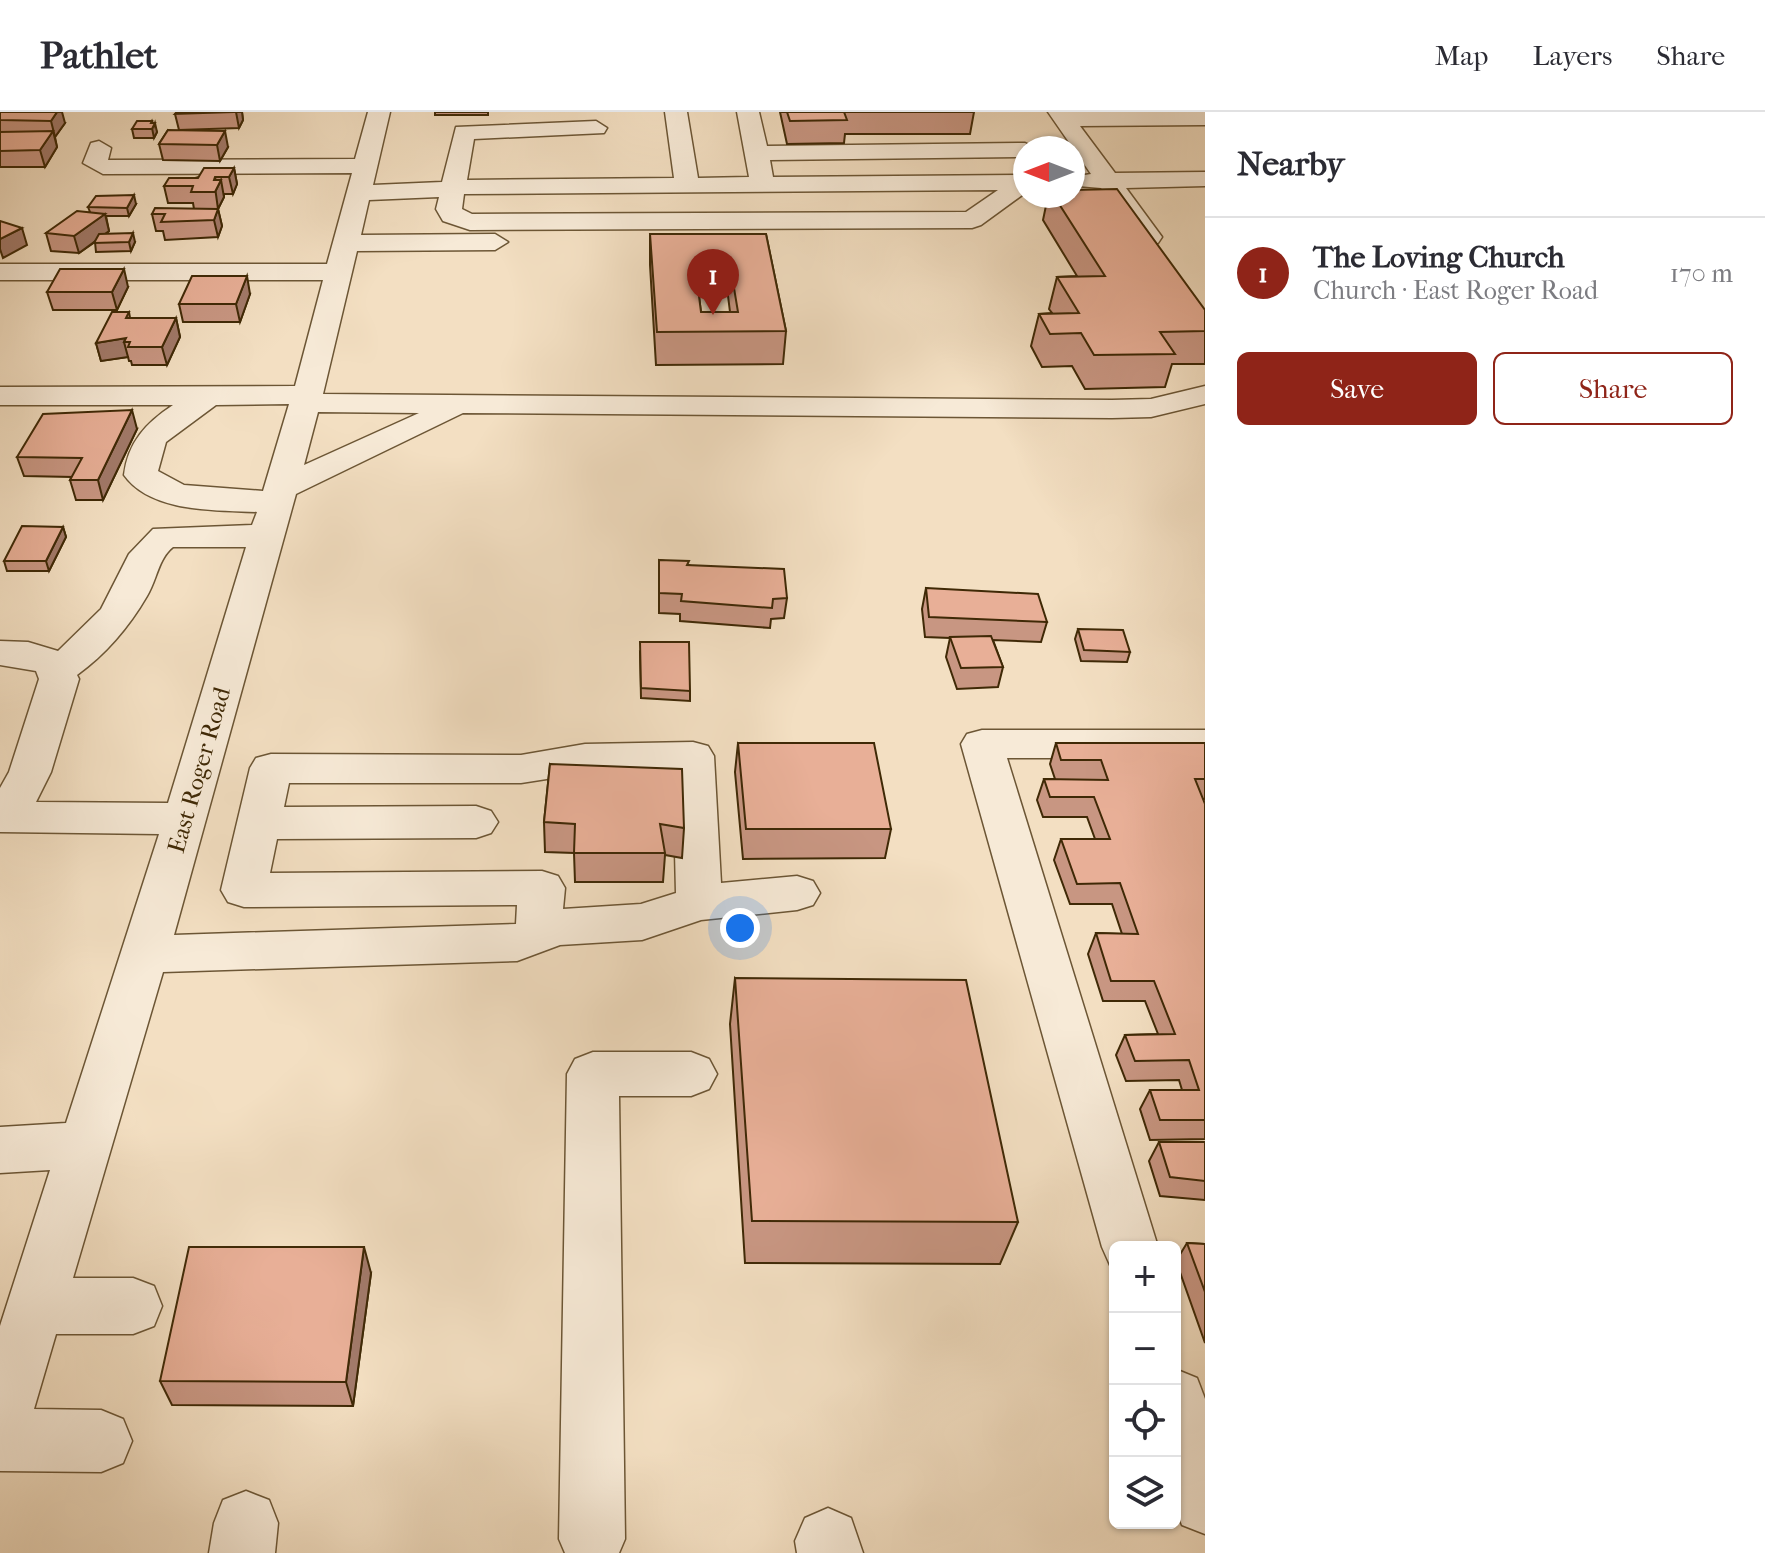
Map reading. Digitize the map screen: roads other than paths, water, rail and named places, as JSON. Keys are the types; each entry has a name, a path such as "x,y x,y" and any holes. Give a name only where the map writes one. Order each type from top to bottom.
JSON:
{"street":[{"name":"East Roger Road","path":"0,1421 185,819 275,509 379,112"},
{"path":"676,112 687,184"},
{"path":"748,112 770,222"},
{"path":"1072,136 1062,116 1205,118"},
{"path":"596,128 464,132 456,187 449,209 452,216 470,222 972,220 1013,189"},
{"path":"99,148 95,163 103,167 362,179 420,192 456,187 1013,182"},
{"path":"1085,149 1115,149"},
{"path":"756,153 1013,150"},
{"path":"1085,155 1108,180 1167,261"},
{"path":"1085,181 1205,179"},
{"path":"0,272 816,239"},
{"path":"209,395 153,433 140,454 141,475 175,494 275,509"},
{"path":"0,396 209,395 463,404 1112,409 1151,408 1205,395"},
{"path":"56,671 91,648 131,592 154,542 165,536 275,509 463,404"},
{"path":"0,653 28,654 52,663 59,679 30,772 3,817"},
{"path":"1128,1241 982,744 1205,744"},
{"path":"538,934 542,888 244,890 271,768 521,769 558,760 614,754 693,756 699,903"},
{"path":"472,889 480,768"},
{"path":"3,817 185,819"},
{"path":"259,823 476,822"},
{"path":"144,954 517,943 555,927 642,922 699,903 797,893"},
{"path":"592,1539 593,1074 691,1074"},
{"path":"0,1150 85,1145"},
{"path":"35,1306 133,1306"},
{"path":"1181,1420 1205,1502"},
{"path":"0,1440 101,1441"}],"place":[{"name":"The Loving Church","path":"713,315"}]}
